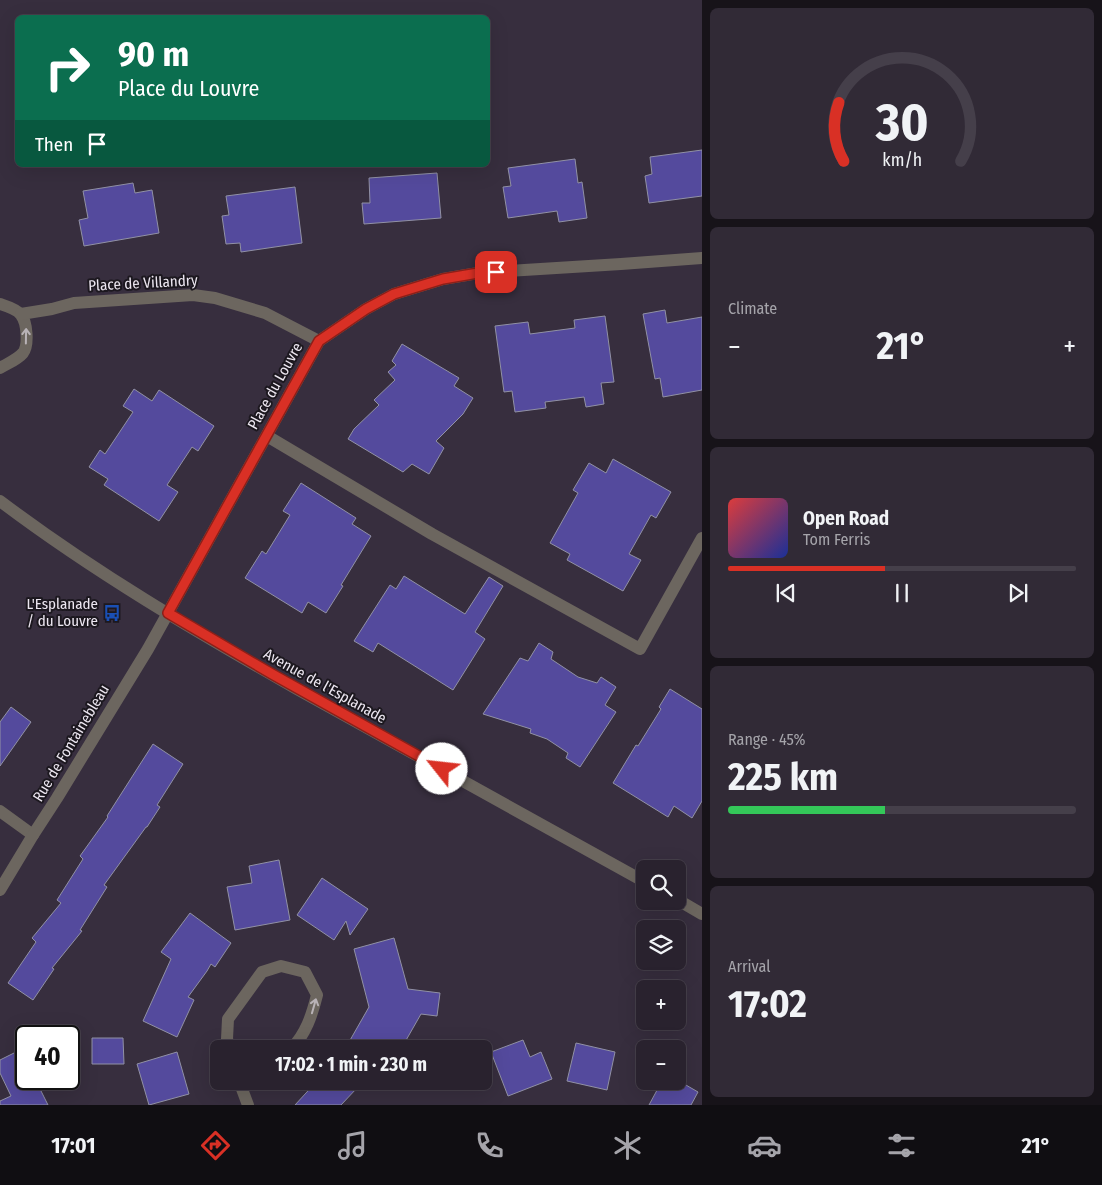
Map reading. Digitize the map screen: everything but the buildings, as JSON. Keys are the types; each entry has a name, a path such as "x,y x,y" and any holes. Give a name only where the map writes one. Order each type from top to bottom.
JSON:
{"street":[{"name":"Place du Louvre","path":"168,613 319,341 366,309 394,294 443,279 478,273 702,258"},
{"name":"Place de Villandry","path":"21,314 74,303 193,295 215,298 265,313 319,341"},
{"path":"0,304 21,314 26,325 27,335 25,351 17,359 0,368"},
{"path":"267,436 432,534 640,649 702,538"},
{"name":"Avenue de l'Esplanade","path":"0,501 89,564 206,637 636,877"},
{"name":"Rue de Fontainebleau","path":"0,890 148,649 168,613"},
{"path":"0,811 33,835"},
{"path":"686,905 702,914"},
{"path":"227,1040 228,1019 262,972 281,966 305,972 317,995 310,1021 300,1040"},
{"path":"242,1090 248,1105"}],"place":[{"name":"L'Esplanade / du Louvre","path":"112,613"}],"route":[{"path":"442,769 206,637 168,613 319,341 366,309 394,294 443,279 496,272"}]}
